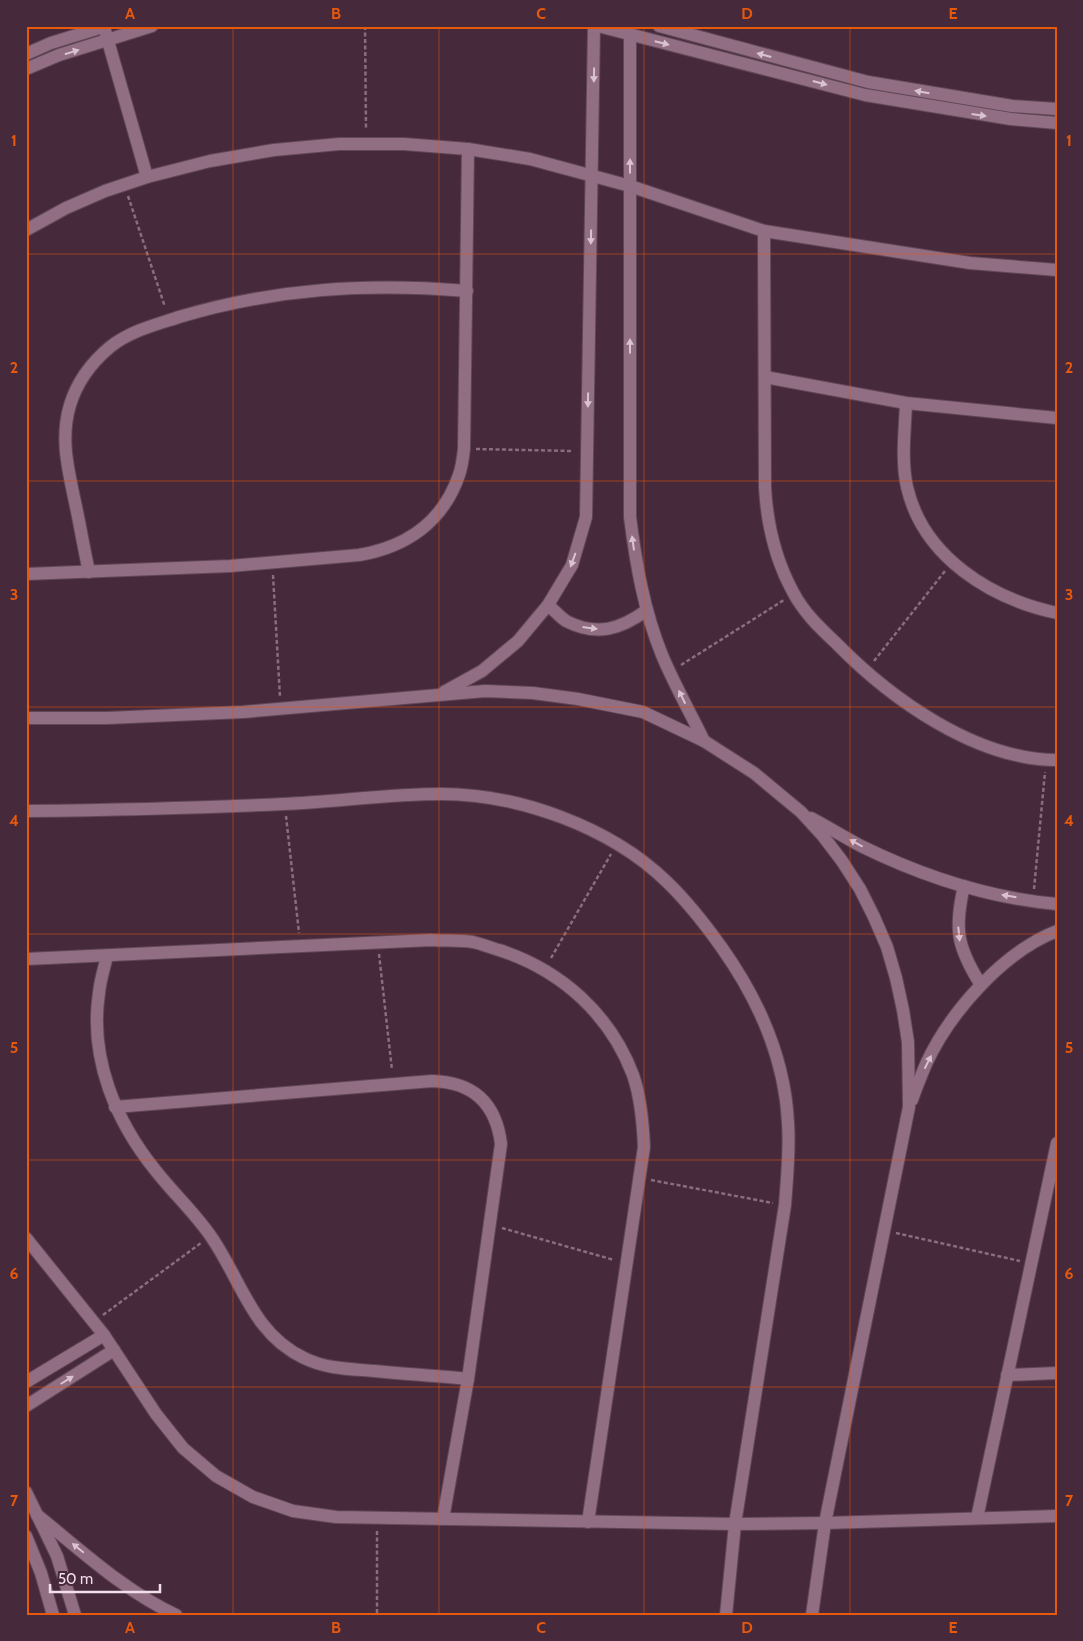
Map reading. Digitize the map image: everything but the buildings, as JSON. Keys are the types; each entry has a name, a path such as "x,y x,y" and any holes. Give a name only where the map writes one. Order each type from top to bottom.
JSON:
{"street":[{"path":"26,54 105,26 148,177"},
{"path":"26,69 59,55 152,26"},
{"path":"441,694 482,671 518,641 548,605 572,565 586,517 594,26"},
{"path":"598,26 865,96 1011,120 1057,123"},
{"path":"659,26 868,82 1002,105 1057,110"},
{"path":"630,35 630,517 636,564 647,610 662,654 704,741"},
{"path":"26,230 66,208 124,185 210,161 274,150 339,144 404,144 468,148 530,159 630,186 764,231 970,263 1057,270"},
{"path":"26,574 230,566 359,555 378,552 397,545 414,536 429,523 442,509 452,492 460,474 464,449 468,148"},
{"path":"764,231 765,487 767,515 781,569 794,594 808,615 866,672 923,714 962,736 1003,751 1051,760"},
{"path":"89,572 65,452 65,428 70,405 79,383 93,363 110,346 130,334 170,320 256,298 308,291 361,287 414,287 467,291"},
{"path":"764,377 906,403 1057,418"},
{"path":"906,403 904,462 907,486 914,510 925,532 940,551 978,581 1004,596 1031,608 1057,613"},
{"path":"548,605 565,620 586,628 608,630 629,623 647,610"},
{"path":"26,718 107,718 243,712 485,691 533,693 578,699 643,712 704,741 754,773 801,812 837,855 860,889 887,947 896,978 906,1026 909,1066 909,1107"},
{"path":"26,812 285,804 404,795 444,794 484,798 524,806 562,818 599,834 633,855 665,880 693,908 739,973 758,1008 772,1044 783,1082 788,1121 789,1163 785,1205 735,1524 726,1615"},
{"path":"801,812 860,845 922,873 987,893 1057,904"},
{"path":"964,886 958,911 959,938 966,963 981,985"},
{"path":"812,1615 826,1523 909,1107 927,1063 941,1038 951,1022 981,985 1015,953 1057,931"},
{"path":"26,959 378,942 431,940 474,942 516,955 545,969 574,990 593,1009 619,1044 633,1077 642,1111 644,1147 641,1178 588,1522"},
{"path":"107,956 98,994 97,1033 103,1071 115,1107 134,1140 156,1171 211,1235 229,1264 261,1325 281,1345 305,1359 332,1367 468,1379"},
{"path":"115,1107 432,1081 447,1081 461,1085 485,1103 494,1115 499,1129 501,1144 468,1379 443,1519"},
{"path":"977,1518 1057,1143"},
{"path":"26,1238 104,1335 156,1414 183,1448 216,1476 253,1497 294,1511 336,1517 735,1524 1057,1516"},
{"path":"26,1382 104,1335"},
{"path":"26,1406 114,1350"},
{"path":"1007,1375 1057,1373"},
{"path":"26,1492 57,1556 72,1599 75,1615"},
{"path":"38,1515 112,1575 169,1614"},
{"path":"26,1536 41,1573 54,1615"}],"path":[{"path":"365,26 366,144"},
{"path":"124,185 170,320"},
{"path":"464,449 587,451"},
{"path":"866,672 952,562"},
{"path":"272,563 280,708"},
{"path":"670,672 794,594"},
{"path":"1033,900 1051,760"},
{"path":"285,804 301,947"},
{"path":"545,969 616,844"},
{"path":"378,942 394,1084"},
{"path":"641,1178 785,1205"},
{"path":"490,1225 628,1264"},
{"path":"884,1230 1031,1264"},
{"path":"94,1322 211,1235"},
{"path":"376,1518 377,1615"}]}
